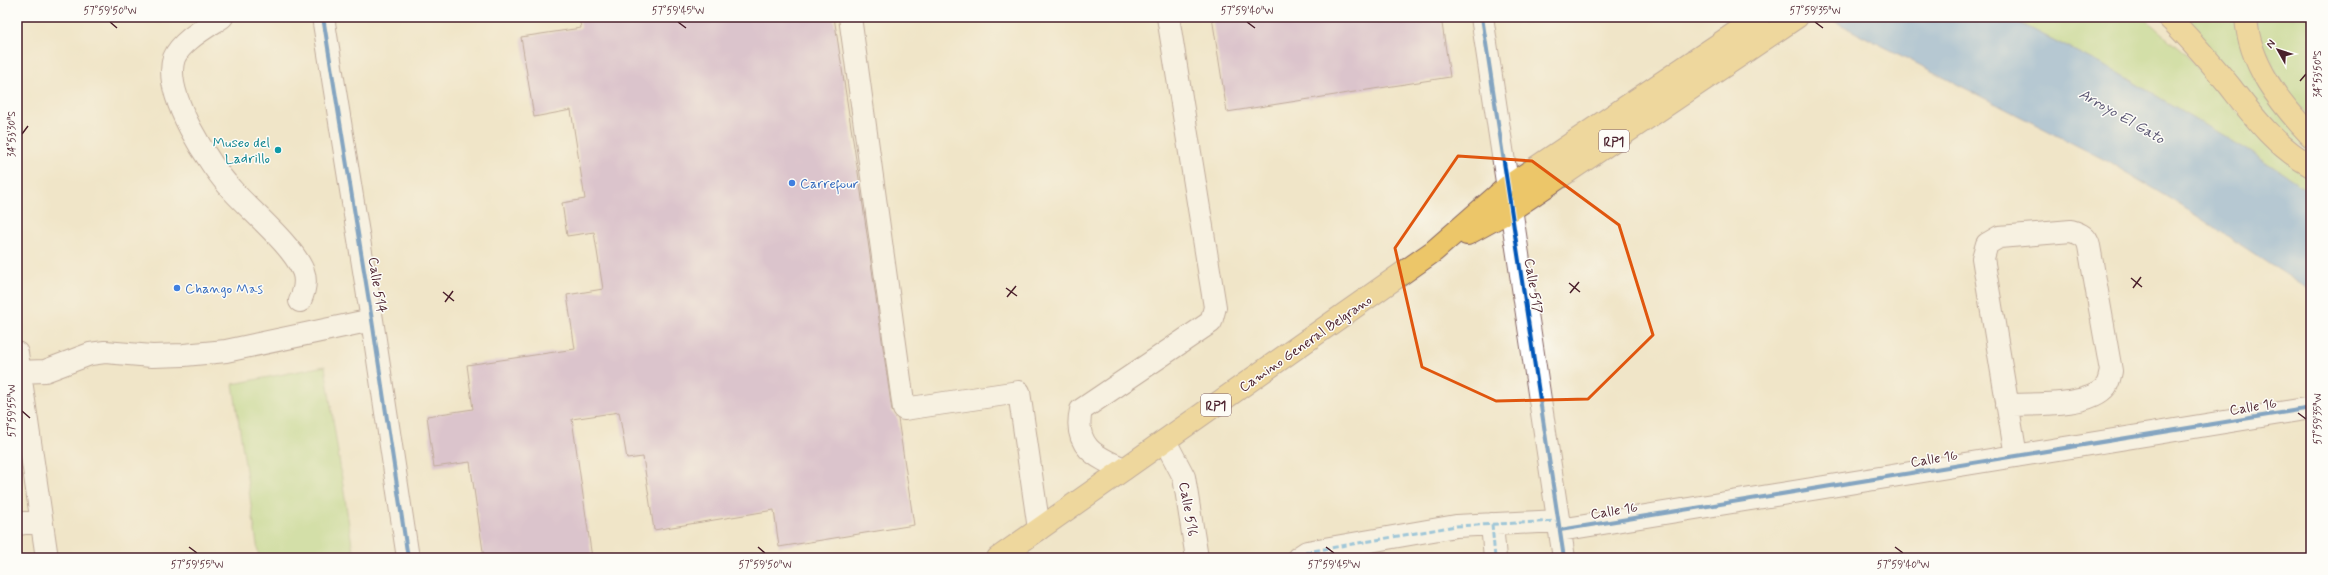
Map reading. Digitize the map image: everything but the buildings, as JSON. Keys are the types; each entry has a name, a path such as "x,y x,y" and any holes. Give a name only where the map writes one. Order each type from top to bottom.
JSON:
{"main road":[{"path":"2168,17 2182,30 2229,85 2248,112 2267,133 2311,166"},
{"path":"2246,17 2250,41 2265,78 2288,111 2311,136"},
{"name":"Camino General Belgrano","path":"998,558 1434,251 1507,187 1757,18"},
{"name":"Camino General Belgrano","path":"1434,251 1511,210 1793,20"}],"street":[{"path":"222,17 183,46 174,59 173,76 178,103 200,147 232,190 290,251 303,271 305,281 300,301"},
{"name":"Calle 514","path":"323,17 372,320 408,558"},
{"path":"850,17 904,409 1018,392 1039,529"},
{"path":"1124,469 1097,458 1084,442 1078,422 1081,410 1211,322 1215,307 1168,17"},
{"name":"Calle 517","path":"1482,17 1564,558"},
{"path":"2007,405 2082,400 2098,392 2107,385 2111,371 2089,246 2087,239 2079,233 2071,231 1999,237 1987,244 1982,258 2007,405 2016,456"},
{"path":"47,558 41,521 26,478 18,366 45,371 90,354 105,352 152,356 184,356 226,350 372,320"},
{"name":"Calle 16","path":"1298,558 1307,552 1456,526 1492,524 1559,525 2016,456 2311,408"},
{"name":"Calle 516","path":"1165,441 1184,477 1197,558"},
{"path":"17,524 41,521"},
{"path":"1492,524 1495,558"}],"highlighted area":[{"path":"1458,156 1532,161 1619,225 1653,335 1588,399 1496,401 1422,367 1395,248"}],"green space":[{"path":"2008,17 2143,17 2185,54 2232,107 2311,175 2311,192 2249,151 2118,73"},
{"path":"2181,17 2236,17 2311,144 2311,154 2283,135"},
{"path":"2256,17 2311,17 2311,118 2283,89 2257,30"},
{"path":"325,366 354,558 259,558 233,384"}],"water":[{"name":"Arroyo El Gato","path":"1826,17 2008,17 2118,73 2249,151 2311,192 2311,291 2177,203 2107,161"}],"marked path":[{"path":"1298,558 1307,552 1456,526 1559,521"},
{"path":"1492,524 1495,558"}],"cycle path":[{"path":"323,17 372,320 408,558"},
{"path":"1482,17 1564,558"},
{"path":"1560,530 2311,408"}],"place":[{"name":"Museo del Ladrillo","path":"278,150"},
{"name":"Carrefour","path":"792,183"},
{"name":"Chango Mas","path":"177,288"}]}
